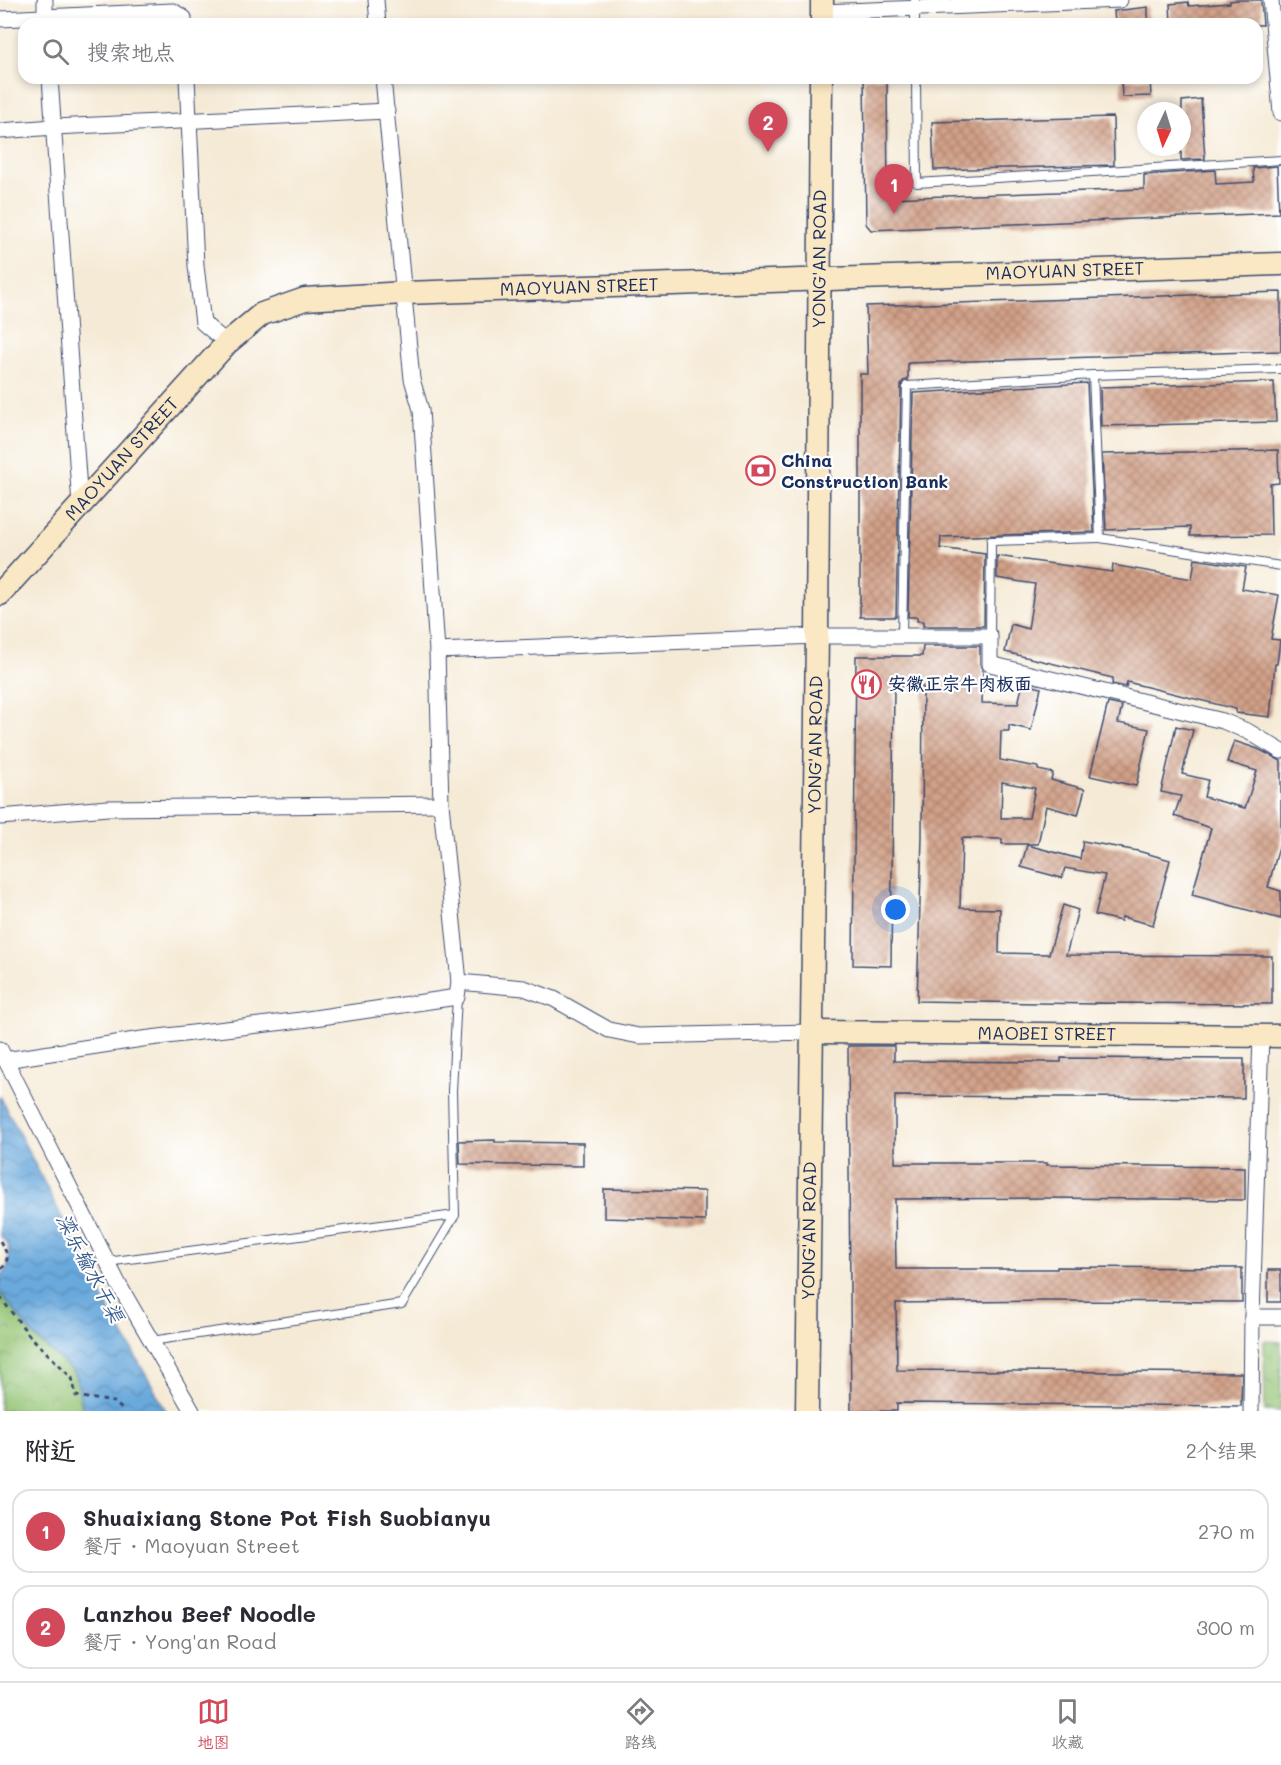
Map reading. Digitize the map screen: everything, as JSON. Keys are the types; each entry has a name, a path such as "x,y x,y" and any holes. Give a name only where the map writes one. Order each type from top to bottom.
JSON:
{"street":[{"path":"45,0 45,18"},
{"path":"376,0 378,18"},
{"path":"1271,0 1281,113"},
{"path":"822,12 915,11 1110,1"},
{"path":"83,18 173,11 184,18"},
{"path":"0,20 18,20"},
{"path":"50,84 80,505"},
{"path":"187,84 196,266 203,323 226,343"},
{"path":"384,84 412,379 421,410 437,651 441,804 458,989"},
{"name":"YONG'AN ROAD","path":"807,1411 813,1032 821,84"},
{"path":"0,131 387,111"},
{"name":"MAOYUAN STREET","path":"0,594 226,343 262,314 305,299 404,293 1281,264"},
{"path":"437,651 817,636 990,636 990,664 1223,721 1249,732 1281,751"},
{"path":"0,817 108,808 441,804"},
{"path":"192,1411 107,1262 3,1054 301,1020 458,989 524,988 554,999 609,1030 639,1036 813,1032"},
{"name":"MAOBEI STREET","path":"813,1032 1271,1035"},
{"path":"1251,1411 1252,1317 1271,1035"},
{"path":"1252,1317 1281,1317"}],"lane":[{"path":"916,84 917,183 1281,160"},
{"path":"902,636 907,386 1093,375 1281,369"},
{"path":"1093,375 1100,538"},
{"path":"990,636 991,541 1100,538 1281,566"},
{"path":"151,1341 402,1304 455,1215 452,1091 458,989"},
{"path":"107,1262 455,1215"}],"path":[{"path":"0,1241 7,1254 7,1262 0,1271"},
{"path":"0,1297 29,1335 72,1378 76,1396 114,1402 124,1411"}],"green space":[{"path":"0,1292 33,1335 76,1374 83,1411 0,1411"},
{"path":"1264,1341 1281,1342 1281,1411 1265,1411"}],"water":[{"path":"0,1096 103,1298 166,1411 83,1411 76,1374 33,1335 0,1292 0,1277 6,1270 9,1257 8,1243 0,1236"}],"building":[{"path":"1261,0 1262,18 1171,18 1170,4 1188,2 1189,6 1230,3 1230,1"},
{"path":"1148,7 1148,18 1115,18 1114,11"},
{"path":"864,84 887,84 888,198 1144,189 1144,175 1215,170 1216,184 1254,182 1253,168 1277,166 1279,213 871,230 866,224"},
{"path":"1121,84 1150,84 1151,96 1122,97"},
{"path":"1201,99 1205,159 1181,160 1181,156 1191,156 1191,102 1182,101"},
{"path":"1113,117 1114,165 934,170 932,122"},
{"path":"1281,292 1281,351 908,363 908,380 903,381 901,386 896,617 860,617 860,374 868,374 866,306"},
{"path":"1274,382 1276,422 1101,426 1100,387"},
{"path":"1087,383 1094,532 941,537 940,548 985,554 984,626 923,626 923,621 917,621 917,617 908,617 913,393"},
{"path":"1278,450 1279,483 1270,484 1271,535 1190,536 1190,527 1106,530 1102,454"},
{"path":"997,556 1112,572 1113,565 1192,579 1195,559 1246,567 1242,589 1279,595 1271,639 1280,640 1277,664 1275,664 1270,717 1236,713 1236,709 1127,682 1126,687 1112,684 1113,678 1005,652 1011,624 1028,629 1035,584 997,578"},
{"path":"923,646 980,646 980,664 983,671 982,703 1018,704 1023,683 1041,688 1031,730 1009,725 1009,731 1001,731 1000,760 1038,767 1038,770 1053,773 1051,780 1085,789 1078,815 1046,806 1038,844 1002,844 1002,839 962,838 960,908 1000,909 999,953 1049,954 1063,905 1078,910 1066,955 1272,956 1272,1004 917,1001 922,837 923,687 894,687 891,966 853,965 856,656 922,656","holes":["1002,782 1035,788 1029,818 1001,818"]},
{"path":"1108,703 1122,706 1118,723 1149,729 1136,786 1090,776"},
{"path":"1176,726 1193,730 1182,774 1208,780 1204,797 1245,808 1257,771 1227,762 1234,741 1258,749 1281,761 1281,840 1268,887 1281,891 1281,919 1192,895 1211,828 1174,816 1181,796 1161,792"},
{"path":"1083,841 1138,851 1170,860 1153,925 1122,917 1121,921 1095,915 1105,875 1065,868 1062,878 1021,867 1027,845 1080,859"},
{"path":"848,1046 894,1046 894,1061 1061,1062 1061,1058 1244,1059 1244,1098 895,1096 895,1163 1245,1167 1245,1200 895,1199 896,1269 1242,1268 1242,1302 896,1303 897,1370 1242,1373 1241,1406 897,1403 897,1411 851,1411"},
{"path":"495,1140 495,1142 583,1143 583,1166 460,1164 459,1141"},
{"path":"604,1189 705,1191 705,1221 604,1218"},
{"path":"1268,1270 1281,1270 1281,1302 1268,1302"}],"place":[{"name":"Lanzhou Beef Noodle","path":"768,152"},
{"name":"Shuaixiang Stone Pot Fish Suobianyu","path":"894,214"},
{"name":"China Construction Bank","path":"760,471"},
{"name":"安徽正宗牛肉板面","path":"867,684"}],"water label":[{"name":"滦乐输水干渠","path":"90,1268"}]}
